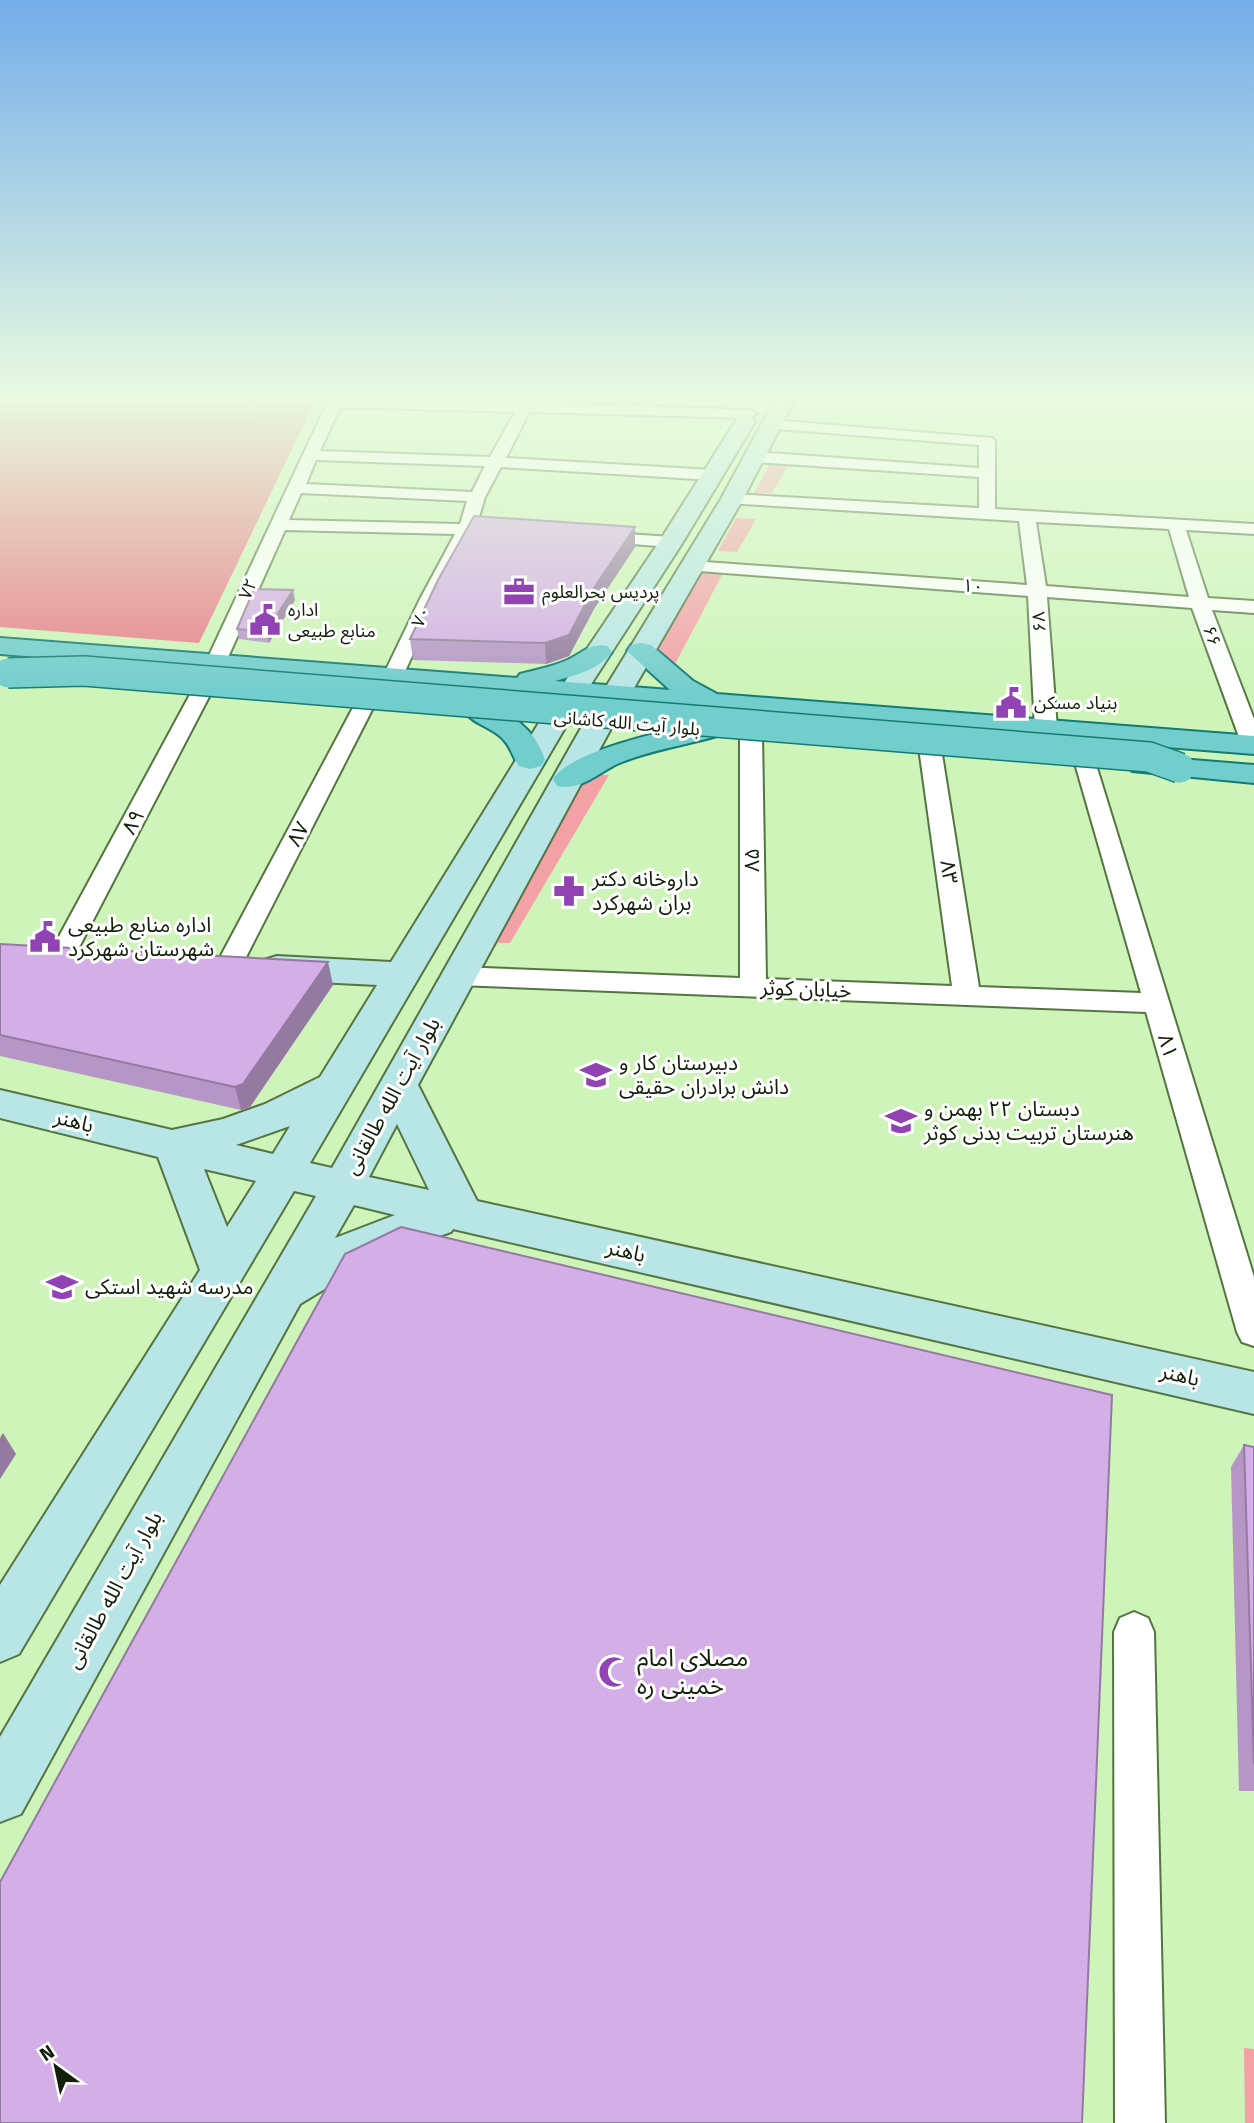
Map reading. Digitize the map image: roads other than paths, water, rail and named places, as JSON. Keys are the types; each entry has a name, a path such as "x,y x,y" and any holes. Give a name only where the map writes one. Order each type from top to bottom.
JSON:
{"main road":[{"name":"بلوار آیت الله طالقانی","path":"0,1635 223,1272 530,760 699,498"},
{"name":"بلوار آیت الله طالقانی","path":"0,1793 343,1186 607,708 732,499"},
{"path":"568,779 608,757 711,716 647,640 617,625"},
{"name":"بلوار آیت الله کاشانی","path":"3,664 28,649 366,702 484,698 711,716 1046,729 1172,739 1254,755"},
{"path":"28,649 105,662 1132,745 1146,746 1172,739"},
{"path":"530,760 526,747 499,721 484,698 578,666 598,652"},
{"name":"بلوار آیت الله کاشانی","path":"3,664 209,677 392,678 484,698"},
{"path":"3,664 1135,755 1180,768"},
{"name":"بلوار آیت الله کاشانی","path":"711,716 751,733 1180,768 1254,755"},
{"path":"25,953 104,958"},
{"path":"215,965 400,974"},
{"path":"281,1295 314,1270 366,1242 394,1231 462,1214 398,1084"},
{"path":"223,1272 174,1145 221,1136 258,1125 293,1110 334,1087"},
{"name":"باهنر","path":"0,1104 462,1214 1254,1394"}],"street":[{"name":"۷۲","path":"209,677 290,498"},
{"name":"۷۰","path":"392,678 429,599 468,527 477,498"},
{"path":"986,498 987,514"},
{"path":"732,499 1254,529"},
{"name":"۶۸","path":"1027,516 1037,591 1046,729"},
{"name":"۶۶","path":"1176,524 1200,603 1254,755"},
{"path":"277,525 468,527 522,531"},
{"path":"577,535 671,542"},
{"name":"۱۰","path":"692,566 1254,607"},
{"name":"۸۹","path":"62,955 209,677"},
{"name":"۸۷","path":"215,965 366,702"},
{"name":"۸۵","path":"751,733 753,987"},
{"name":"۸۳","path":"930,748 967,996"},
{"name":"۸۱","path":"1085,760 1254,1332"},
{"name":"خیابان کوثر","path":"457,976 1155,1003"},
{"path":"1134,1632 1140,2123"}],"place":[{"name":"پردیس بحرالعلوم","path":"519,592"},
{"name":"اداره منابع طبیعی","path":"265,620"},
{"name":"بنیاد مسکن","path":"1011,703"},
{"name":"داروخانه دکتر بران شهرکرد","path":"569,891"},
{"name":"اداره منابع طبیعی شهرستان شهرکرد","path":"45,937"},
{"name":"دبیرستان کار و دانش برادران حقیقی","path":"596,1075"},
{"name":"دبستان ۲۲ بهمن و هنرستان تربیت بدنی کوثر","path":"901,1121"},
{"name":"مدرسه شهید استکی","path":"62,1287"},
{"name":"مصلای امام خمینی ره","path":"614,1672"}]}
